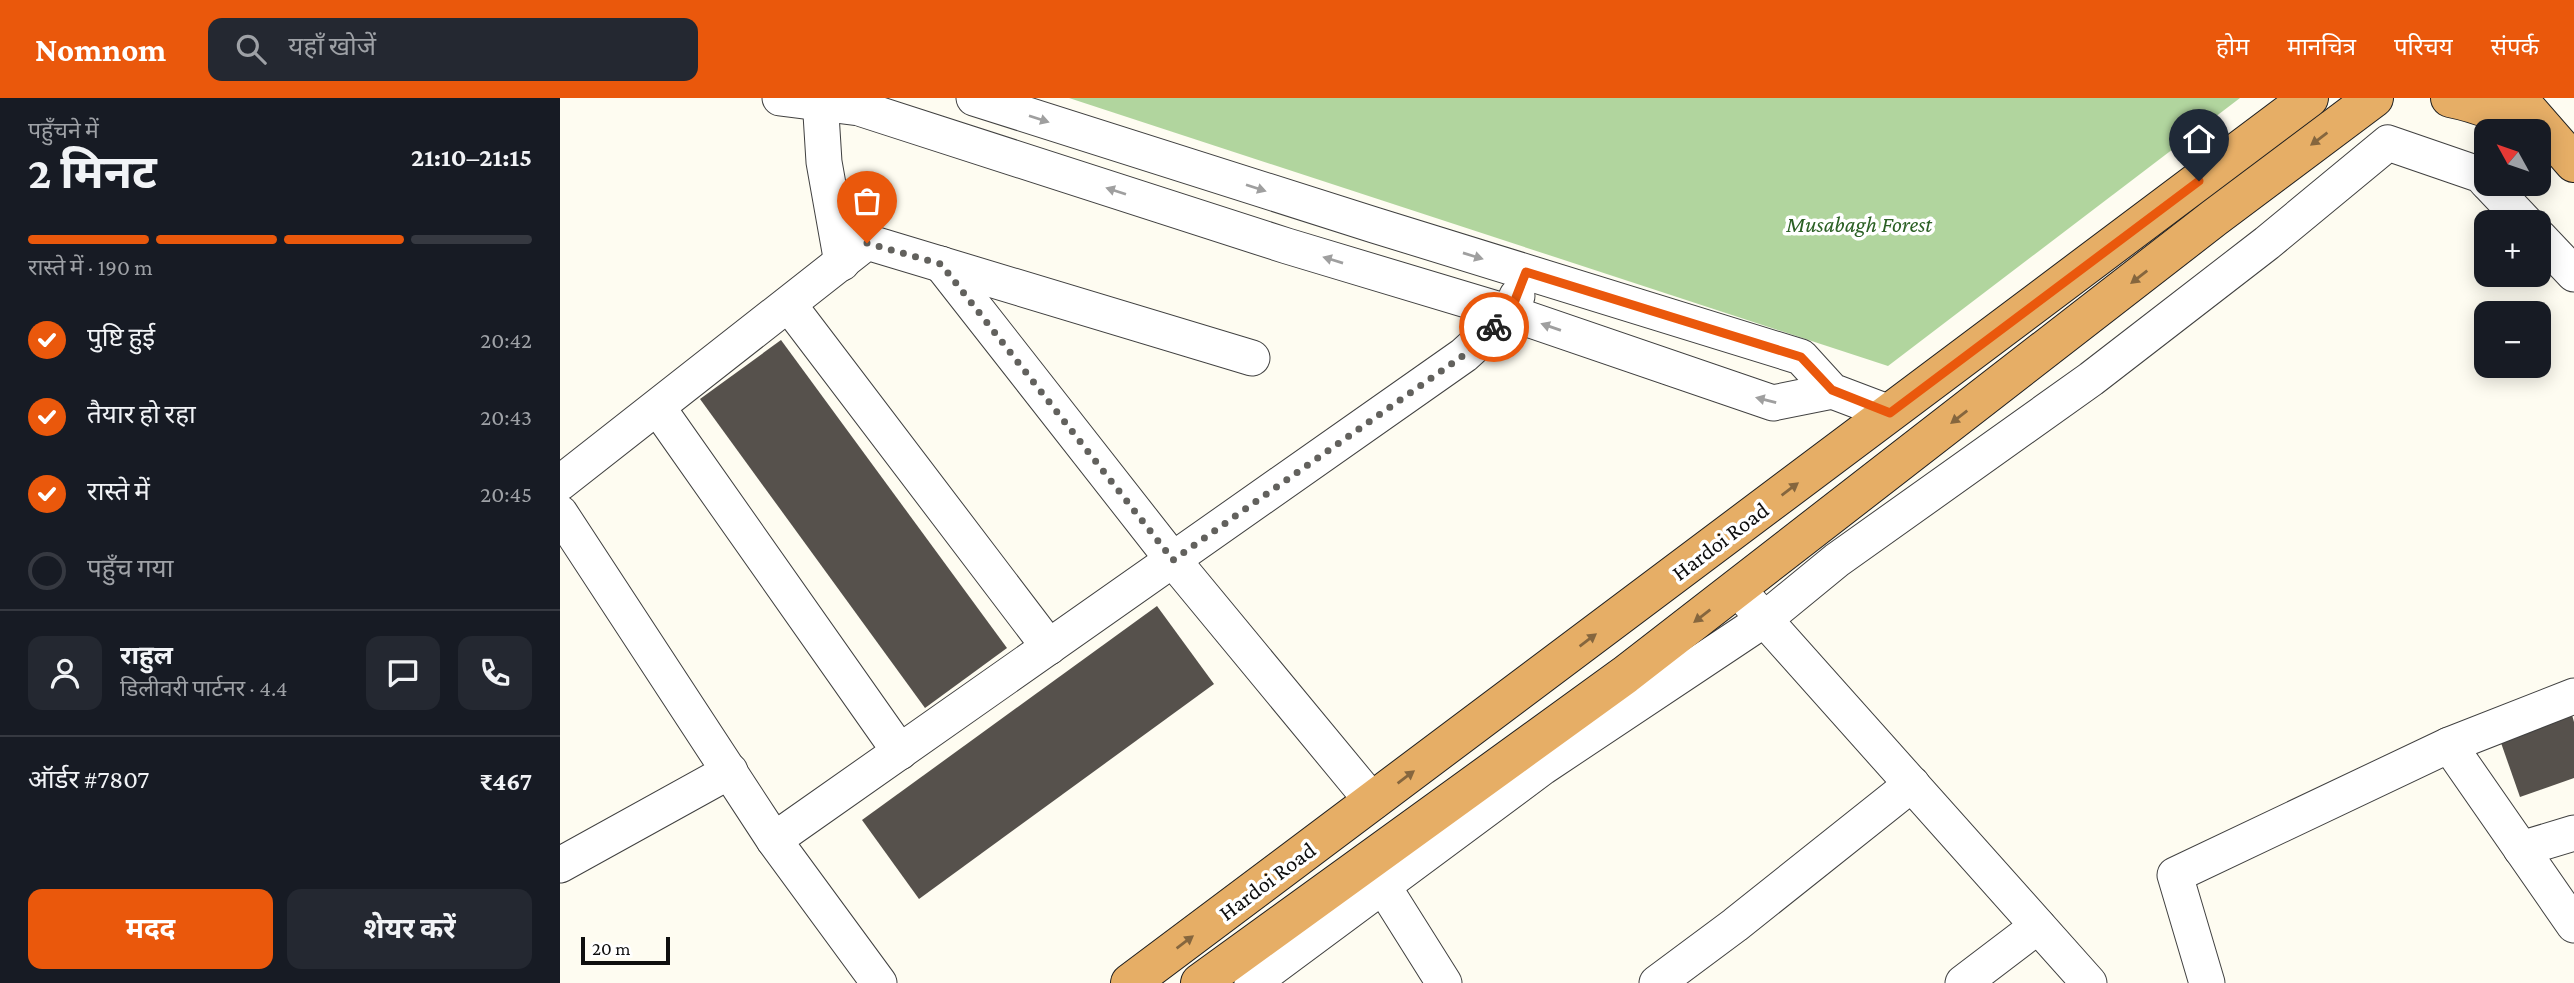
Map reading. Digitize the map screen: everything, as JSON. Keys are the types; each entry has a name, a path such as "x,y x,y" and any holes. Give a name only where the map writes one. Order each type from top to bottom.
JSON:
{"highway":[{"name":"Hardoi Road","path":"1130,983 2309,98"},
{"name":"Hardoi Road","path":"1200,983 1625,676 2214,218 2374,98"},
{"path":"2450,98 2482,105 2513,119"},
{"path":"2517,98 2559,151"}],"street":[{"path":"780,98 820,100 859,107 1287,246 1510,313 1773,403 1832,390"},
{"path":"974,98 1801,357 1832,390 1890,413"},
{"path":"820,100 824,162 842,263"},
{"path":"1252,983 1543,767 1765,619 1837,560 2091,379 2267,243 2388,143 2474,173"},
{"path":"2500,196 2514,210"},
{"path":"560,483 867,243 1252,358"},
{"path":"2551,250 2574,274"},
{"path":"941,264 1173,560 1373,802"},
{"path":"775,840 1464,355 1510,313 1526,272"},
{"path":"789,304 1049,647"},
{"path":"658,408 900,752"},
{"path":"560,513 775,840 879,983"},
{"path":"1736,589 2089,983"},
{"path":"2207,983 2175,875 2449,745 2574,696"},
{"path":"2449,745 2574,925"},
{"path":"560,865 730,771"},
{"path":"1657,983 1735,925 1912,784"},
{"path":"2521,849 2574,833"},
{"path":"1383,886 1444,983"},
{"path":"1963,983 2038,926"}],"green space":[{"name":"Musabagh Forest","path":"1069,98 2240,98 1888,366"}],"building":[{"path":"781,340 1007,648 925,708 700,399"},
{"path":"1157,606 1214,684 919,899 862,820"},
{"path":"2572,715 2574,778 2520,797 2500,740"}],"way so far":[{"path":"867,243 941,264 1173,560 1464,355 1494,327"}],"route":[{"path":"1494,327 1510,313 1526,272 1801,357 1832,390 1890,413 2199,181"}]}
